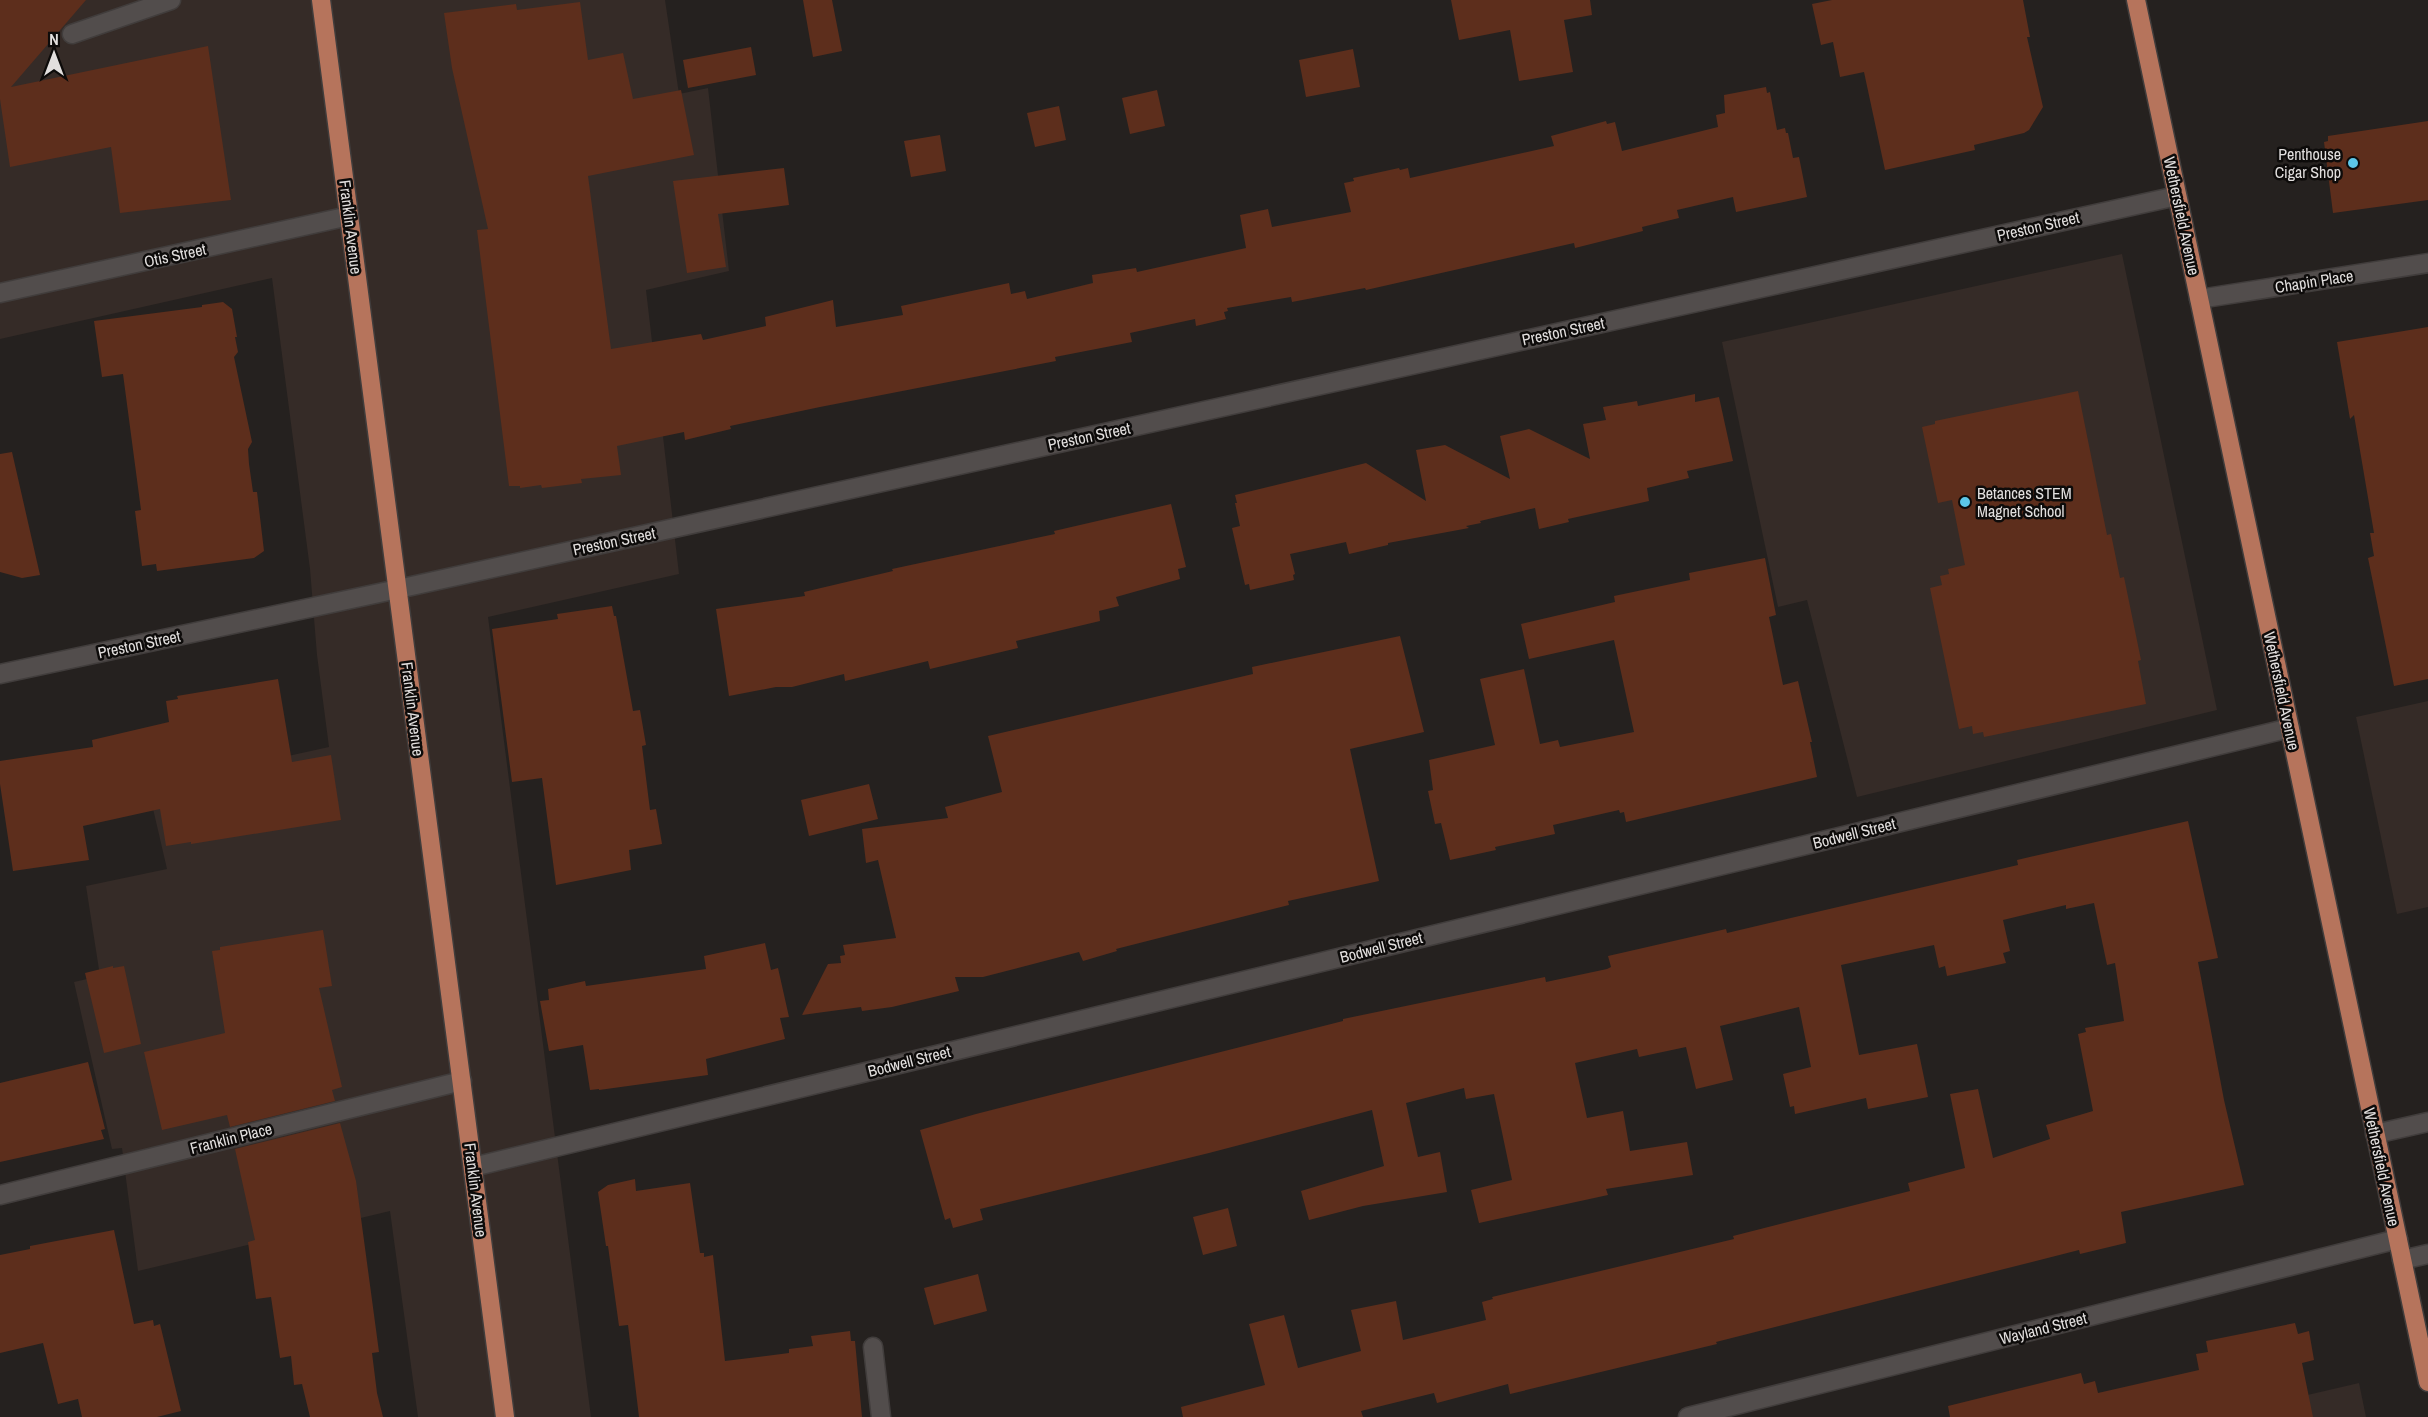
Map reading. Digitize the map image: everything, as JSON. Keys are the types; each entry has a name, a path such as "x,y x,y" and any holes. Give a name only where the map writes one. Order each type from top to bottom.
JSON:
{"main road":[{"name":"Franklin Avenue","path":"321,0 505,1417"},
{"name":"Wethersfield Avenue","path":"2136,0 2428,1382"}],"street":[{"path":"72,34 171,0"},
{"name":"Preston Street","path":"0,674 398,589 2177,196"},
{"name":"Otis Street","path":"0,293 350,216"},
{"name":"Chapin Place","path":"2199,299 2428,263"},
{"name":"Bodwell Street","path":"473,1167 2290,728"},
{"name":"Franklin Place","path":"0,1195 462,1080"},
{"path":"2375,1134 2428,1122"},
{"name":"Wayland Street","path":"1688,1417 2398,1239"},
{"path":"2402,1260 2428,1254"},
{"path":"873,1347 881,1417"}],"shaded area":[{"path":"0,0 665,0 679,94 708,88 729,271 646,290 679,574 488,617 591,1417 418,1417 390,1211 138,1271 122,1148 112,1149 74,982 100,976 86,886 167,869 148,787 329,747 317,655 310,569 272,278 0,339"},
{"name":"Betances STEM Magnet School","path":"2122,254 2217,710 1857,797 1807,600 1778,607 1722,342"},
{"path":"2428,701 2428,907 2397,914 2356,717"},
{"path":"2359,1383 2366,1417 2213,1417"}],"building":[{"path":"0,0 86,0 11,87 208,46 231,200 120,213 111,147 10,167 0,99"},
{"path":"803,0 832,0 842,51 813,57"},
{"path":"1451,0 1590,0 1592,15 1564,20 1573,72 1519,81 1510,30 1459,40"},
{"path":"1832,0 2023,0 2030,37 2027,37 2043,107 2029,130 2024,133 1974,145 1975,150 1885,170 1864,72 1840,77 1833,42 1821,45 1812,4"},
{"path":"580,2 588,60 623,53 633,99 681,90 694,155 588,176 611,349 701,334 703,340 766,326 765,317 833,300 836,327 903,315 901,306 1009,283 1011,294 1025,291 1027,299 1093,283 1092,275 1136,268 1137,272 1246,248 1240,215 1268,209 1272,227 1351,212 1344,183 1354,181 1353,178 1408,168 1410,178 1554,146 1551,136 1606,121 1607,124 1615,122 1622,151 1718,127 1716,115 1725,113 1724,95 1766,87 1767,93 1770,92 1777,130 1785,128 1793,158 1799,157 1807,197 1736,212 1733,197 1677,210 1679,218 1642,227 1643,231 1575,248 1574,243 1366,290 1365,288 1292,302 1291,297 1227,308 1228,311 1224,312 1226,319 1196,326 1195,319 1130,333 1132,342 1055,357 1056,361 730,426 731,429 685,440 684,432 617,446 621,475 581,479 582,483 520,488 520,486 509,486 477,230 488,229 452,68 444,13 516,4 517,10"},
{"path":"751,47 756,75 688,88 683,60"},
{"path":"1353,49 1360,87 1306,97 1299,60"},
{"path":"1157,90 1165,126 1130,134 1122,98"},
{"path":"1059,106 1066,140 1035,147 1027,113"},
{"path":"2428,121 2428,200 2333,213 2324,142 2328,141 2328,136"},
{"path":"940,135 946,171 911,177 904,141"},
{"path":"784,168 789,205 718,214 726,267 687,273 673,181"},
{"path":"223,302 232,309 237,337 235,337 238,352 234,357 252,442 248,449 249,464 253,492 257,492 264,551 254,558 157,571 156,564 142,566 135,511 141,510 123,374 102,377 94,321 202,307 202,305"},
{"path":"2428,327 2428,679 2394,686 2368,558 2374,556 2370,533 2374,533 2354,415 2350,419 2337,342"},
{"path":"2078,391 2107,535 2111,534 2120,578 2124,577 2141,660 2138,661 2146,704 1984,737 1983,732 1973,734 1972,726 1959,729 1930,588 1942,585 1940,576 1949,574 1948,569 1965,565 1952,500 1938,503 1922,427 1935,424 1935,421"},
{"path":"1695,394 1695,402 1719,397 1733,461 1687,471 1689,478 1647,488 1649,501 1568,519 1569,522 1539,529 1535,508 1466,526 1469,528 1388,543 1388,545 1349,554 1346,542 1290,554 1295,574 1293,575 1294,580 1250,590 1249,584 1245,585 1232,528 1240,526 1235,495 1366,463 1426,501 1416,450 1445,445 1510,479 1500,436 1529,429 1590,459 1583,424 1606,420 1603,407 1637,401 1638,406"},
{"path":"12,452 40,575 22,578 0,572 0,454"},
{"path":"1171,504 1186,567 1178,569 1180,579 1116,597 1119,606 1099,611 1100,621 1016,641 1018,648 930,669 928,661 845,681 844,674 792,687 776,687 729,696 716,609 805,596 804,592 893,571 892,569 1055,534 1054,531"},
{"path":"1765,558 1776,615 1769,617 1783,685 1798,681 1812,742 1810,742 1817,777 1626,822 1624,812 1620,813 1619,810 1553,825 1555,834 1495,847 1496,850 1450,860 1441,823 1435,824 1428,791 1433,790 1429,760 1495,745 1480,679 1524,669 1540,744 1558,740 1560,747 1634,732 1614,640 1529,659 1521,624 1615,602 1614,596 1690,580 1689,573"},
{"path":"612,606 614,616 616,616 633,711 640,710 646,745 642,746 650,810 656,809 662,844 629,850 631,870 556,885 542,778 512,782 492,629 558,619 557,614"},
{"path":"1400,636 1424,732 1350,749 1379,881 1288,901 1289,905 1116,949 1117,951 1083,961 1079,952 983,977 955,977 959,991 892,1007 862,1011 861,1007 802,1015 828,964 841,963 840,956 845,955 843,945 896,938 878,860 866,863 862,829 948,818 945,807 1002,792 988,736 1253,674 1252,667"},
{"path":"278,679 292,762 331,755 341,820 166,846 160,809 83,826 89,860 13,871 0,784 0,761 93,747 92,740 169,722 166,701 178,699 177,696"},
{"path":"869,784 878,819 809,836 801,800"},
{"path":"2188,821 2218,958 2198,962 2224,1100 2244,1185 2121,1212 2126,1243 2080,1254 2079,1250 1716,1342 1717,1344 1510,1394 1508,1384 1437,1403 1434,1393 1361,1411 1363,1417 1183,1417 1181,1407 1265,1385 1249,1324 1284,1315 1298,1368 1361,1351 1351,1310 1396,1301 1403,1340 1486,1320 1482,1302 1493,1299 1492,1297 1734,1239 1733,1236 1910,1191 1908,1183 1965,1168 1950,1094 1978,1089 1993,1158 2050,1139 2046,1125 2093,1111 2078,1034 2086,1032 2085,1028 2124,1021 2115,963 2107,965 2094,903 2066,909 2066,905 2003,920 2010,951 2003,953 2006,963 1947,976 1945,966 1939,968 1934,945 1841,965 1859,1055 1917,1044 1928,1097 1868,1109 1866,1098 1795,1114 1794,1106 1790,1107 1783,1074 1811,1067 1799,1007 1720,1026 1733,1080 1696,1089 1686,1047 1639,1057 1637,1049 1575,1063 1587,1118 1623,1111 1630,1151 1687,1142 1693,1175 1606,1189 1608,1195 1479,1223 1471,1190 1512,1180 1494,1094 1466,1099 1464,1088 1406,1103 1418,1157 1440,1152 1447,1192 1363,1206 1309,1220 1301,1191 1384,1166 1372,1110 980,1209 983,1220 953,1228 950,1218 945,1220 920,1130 1343,1021 1343,1019 1545,977 1546,982 1607,969 1611,967 1608,956 1726,929 1727,933 2018,865 2017,860"},
{"path":"323,930 332,986 319,988 342,1087 332,1090 335,1101 230,1127 227,1115 162,1130 144,1052 225,1033 212,951 220,950 220,947"},
{"path":"765,943 771,970 778,968 789,1017 780,1018 785,1039 706,1059 708,1075 599,1090 590,1090 583,1045 549,1051 540,1001 549,1000 548,989 585,981 586,986 706,969 704,956"},
{"path":"113,966 113,968 124,966 141,1044 104,1053 85,973"},
{"path":"88,1062 105,1129 101,1130 104,1139 0,1162 0,1083"},
{"path":"340,1123 356,1181 379,1352 372,1353 377,1393 383,1417 310,1417 302,1384 294,1385 291,1356 280,1358 271,1297 256,1299 248,1242 255,1240 235,1149"},
{"path":"635,1179 636,1191 690,1183 700,1253 704,1253 704,1257 713,1255 725,1361 789,1353 789,1349 813,1346 811,1336 850,1331 851,1341 855,1341 862,1417 639,1417 628,1325 619,1326 598,1192 608,1185"},
{"path":"1228,1208 1237,1246 1203,1255 1193,1217"},
{"path":"114,1230 134,1324 153,1320 154,1326 160,1324 181,1411 157,1417 82,1417 78,1399 58,1404 43,1343 0,1353 0,1255 30,1249 30,1246"},
{"path":"978,1274 987,1311 934,1325 924,1288"},
{"path":"2295,1323 2298,1334 2309,1331 2314,1360 2302,1363 2313,1417 1950,1417 1948,1406 2081,1373 2084,1384 2095,1381 2098,1393 2199,1370 2196,1354 2208,1352 2206,1341"}],"place":[{"name":"Penthouse Cigar Shop","path":"2353,163"},
{"name":"Betances STEM Magnet School","path":"1965,502"}]}
